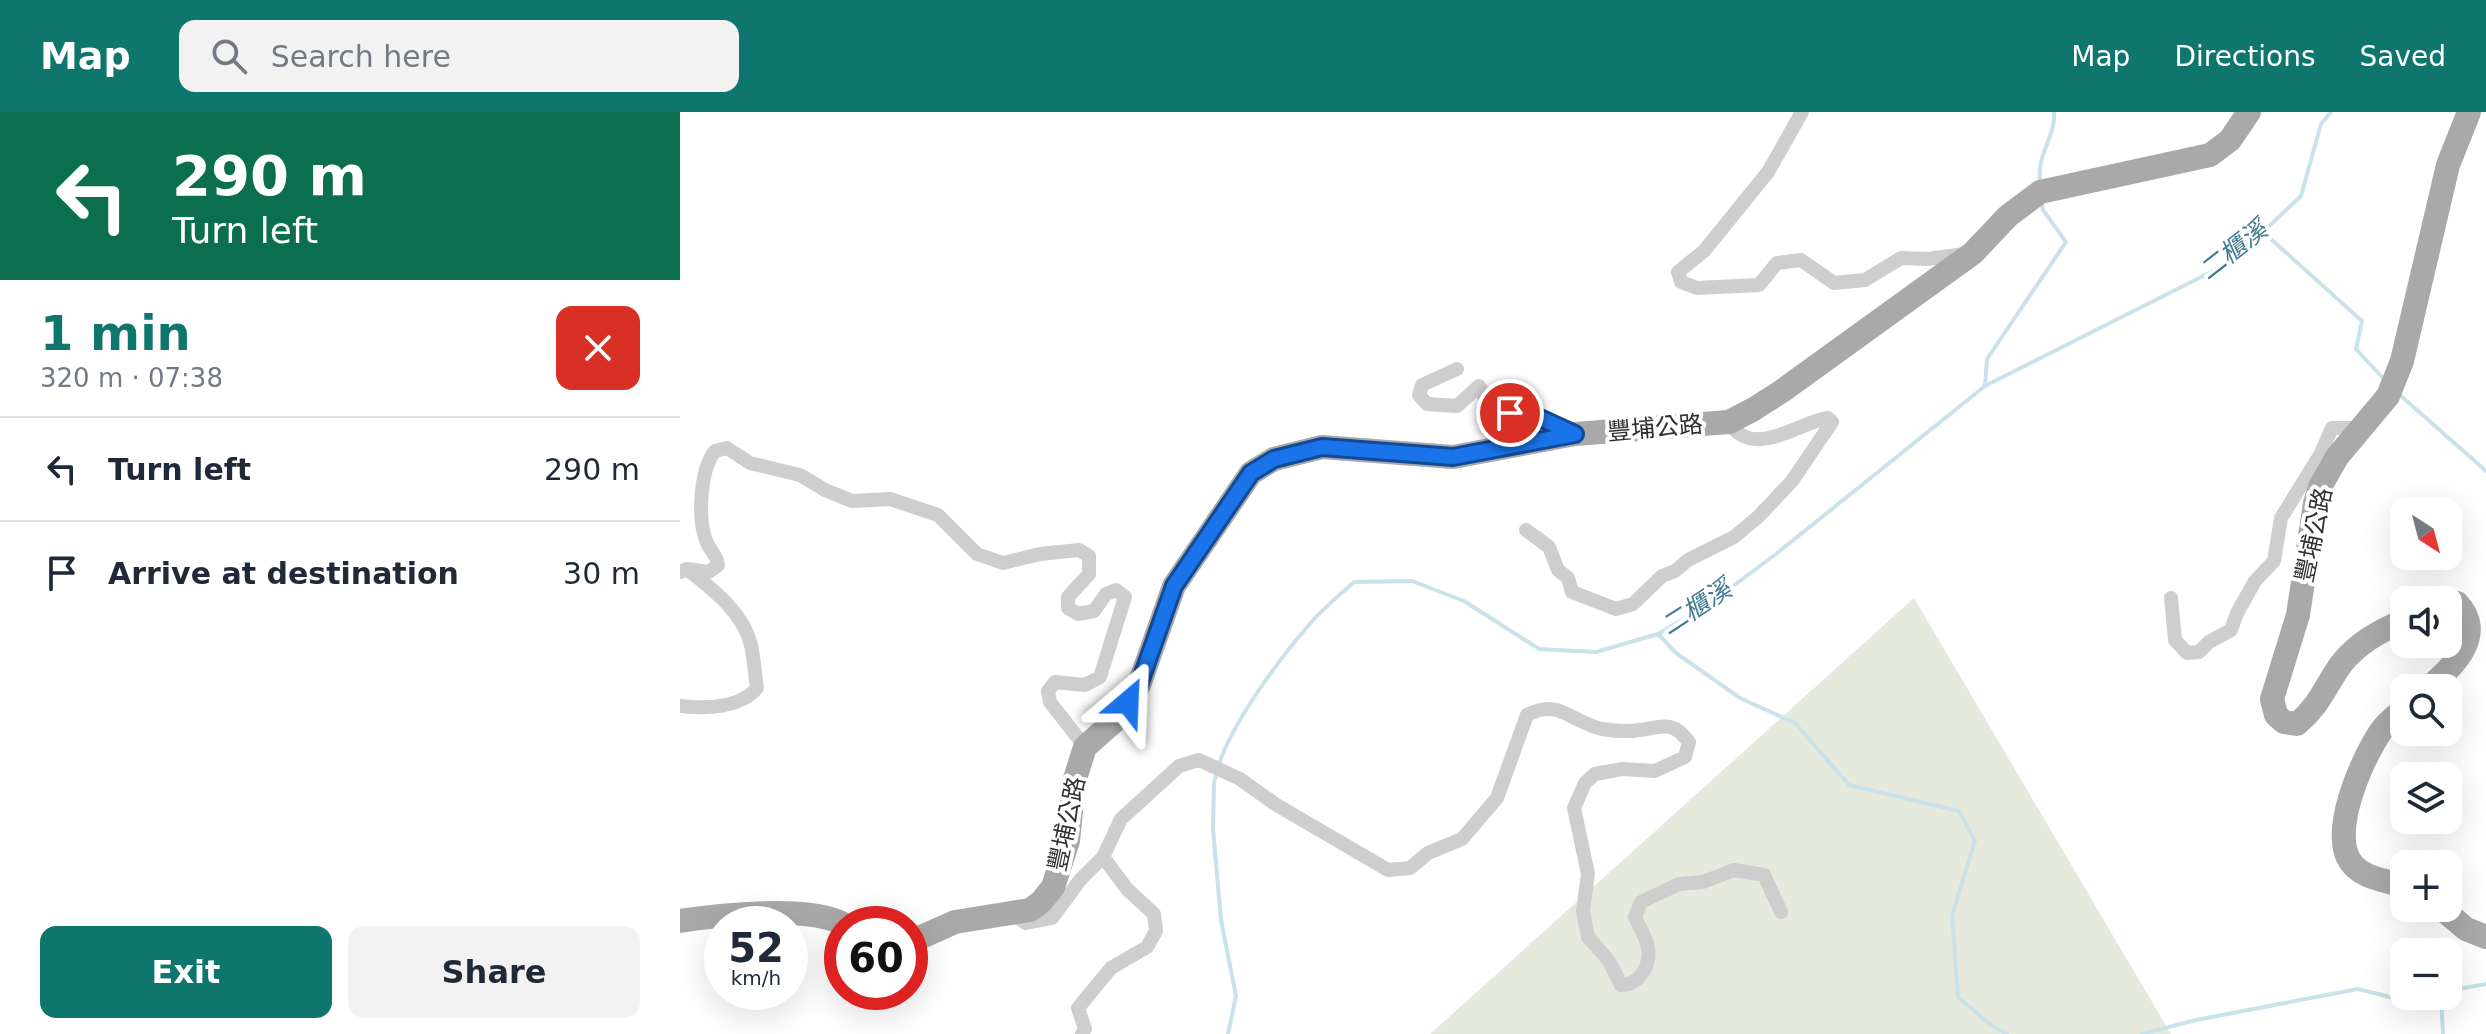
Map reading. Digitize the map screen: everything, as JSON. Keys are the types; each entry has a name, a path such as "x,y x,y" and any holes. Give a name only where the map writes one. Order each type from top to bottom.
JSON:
{"main road":[{"name":"豐埔公路","path":"928,934 955,922 1030,910 1053,887 1068,841 1074,782 1085,747 1118,718 1139,685 1174,586 1251,473 1274,459 1322,447 1453,457 1575,434 1729,422 1782,391 1973,253 2008,216 2045,191 2210,155 2230,140 2249,112"},
{"name":"豐埔公路","path":"2390,627 2377,632 2343,662 2314,710 2297,724 2284,722 2276,715 2272,699 2298,615 2320,487 2337,457 2388,396 2402,361 2448,165 2469,112"},
{"path":"2445,674 2479,641 2480,628 2474,615 2462,607"},
{"path":"2390,722 2364,758 2344,824 2342,846 2351,863 2365,876 2390,883"},
{"path":"680,921 715,915 797,914 824,917"},
{"path":"2458,922 2486,937"}],"street":[{"path":"1802,112 1768,172 1704,251 1678,272 1681,282 1697,288 1759,285 1777,263 1801,260 1834,283 1865,280 1901,258 1927,259 1973,253"},
{"path":"1457,369 1422,385 1419,395 1427,404 1457,406 1479,386 1493,413 1527,412 1575,434"},
{"path":"1526,530 1549,547 1558,570 1568,578 1572,592 1616,609 1633,604 1662,576 1734,537 1759,516 1792,481 1832,422 1828,418 1819,419 1785,435 1755,439 1734,430 1729,422"},
{"path":"2171,598 2175,640 2187,653 2199,652 2209,642 2231,630 2255,581 2274,561 2281,518 2309,476 2332,428 2361,428"},
{"path":"683,571 709,572 718,565 717,556 707,544 701,518 704,477 706,463 715,451 727,448 750,463 800,475 852,501 890,499 938,515 977,554 1003,563 1040,554 1079,550 1089,556 1089,574 1068,597 1068,608 1078,614 1094,611 1106,594 1116,590 1125,597 1100,677 1085,685 1055,682 1048,691 1050,702 1085,747"},
{"path":"680,706 711,707 724,704 749,698 757,688 751,642 738,616 713,589 683,571"},
{"path":"1010,912 1026,923 1052,918 1080,880 1103,857 1121,819 1179,766 1199,760 1240,779 1275,804 1388,870 1410,868 1428,853 1462,839 1497,798 1527,715 1540,709 1560,709 1582,724 1607,730 1638,731 1666,726 1679,730 1689,742 1685,757 1655,771 1622,769 1595,774 1585,783 1574,808 1588,874 1583,911 1588,937 1609,961 1621,985 1638,980 1644,971 1649,949 1635,917 1641,902 1679,884 1703,882 1734,870 1764,875 1781,912"},
{"path":"1082,1034 1085,1029 1078,1008 1111,968 1147,947 1156,931 1154,914 1127,889 1103,857"}],"shaded area":[{"path":"1914,598 2171,1034 1430,1034"}],"waterway":[{"path":"2040,179 2041,161 2052,129 2054,112"},
{"name":"二櫃溪","path":"1219,764 1235,729 1271,673 1314,619 1354,582 1412,581 1464,601 1539,649 1596,652 1658,634 1705,607 1985,386 2211,272 2263,232 2301,196 2321,124 2331,112"},
{"path":"1985,386 1987,359 2066,242 2042,204"},
{"path":"2263,232 2362,321 2356,349 2382,377"},
{"path":"2401,396 2486,471"},
{"path":"1658,634 1676,653 1740,698 1795,723 1849,785 1959,811 1975,841 1952,915 1958,997 1992,1026 2007,1034"},
{"name":"二櫃溪","path":"1217,773 1213,829 1221,920 1236,996 1228,1034"},
{"path":"2462,988 2486,984"},
{"path":"2142,1034 2196,1020 2358,989 2390,997"},
{"path":"2442,1010 2443,1034"}],"route":[{"path":"1128,702 1139,685 1174,586 1251,473 1274,459 1322,447 1453,457 1575,434 1527,412 1510,413"}]}
